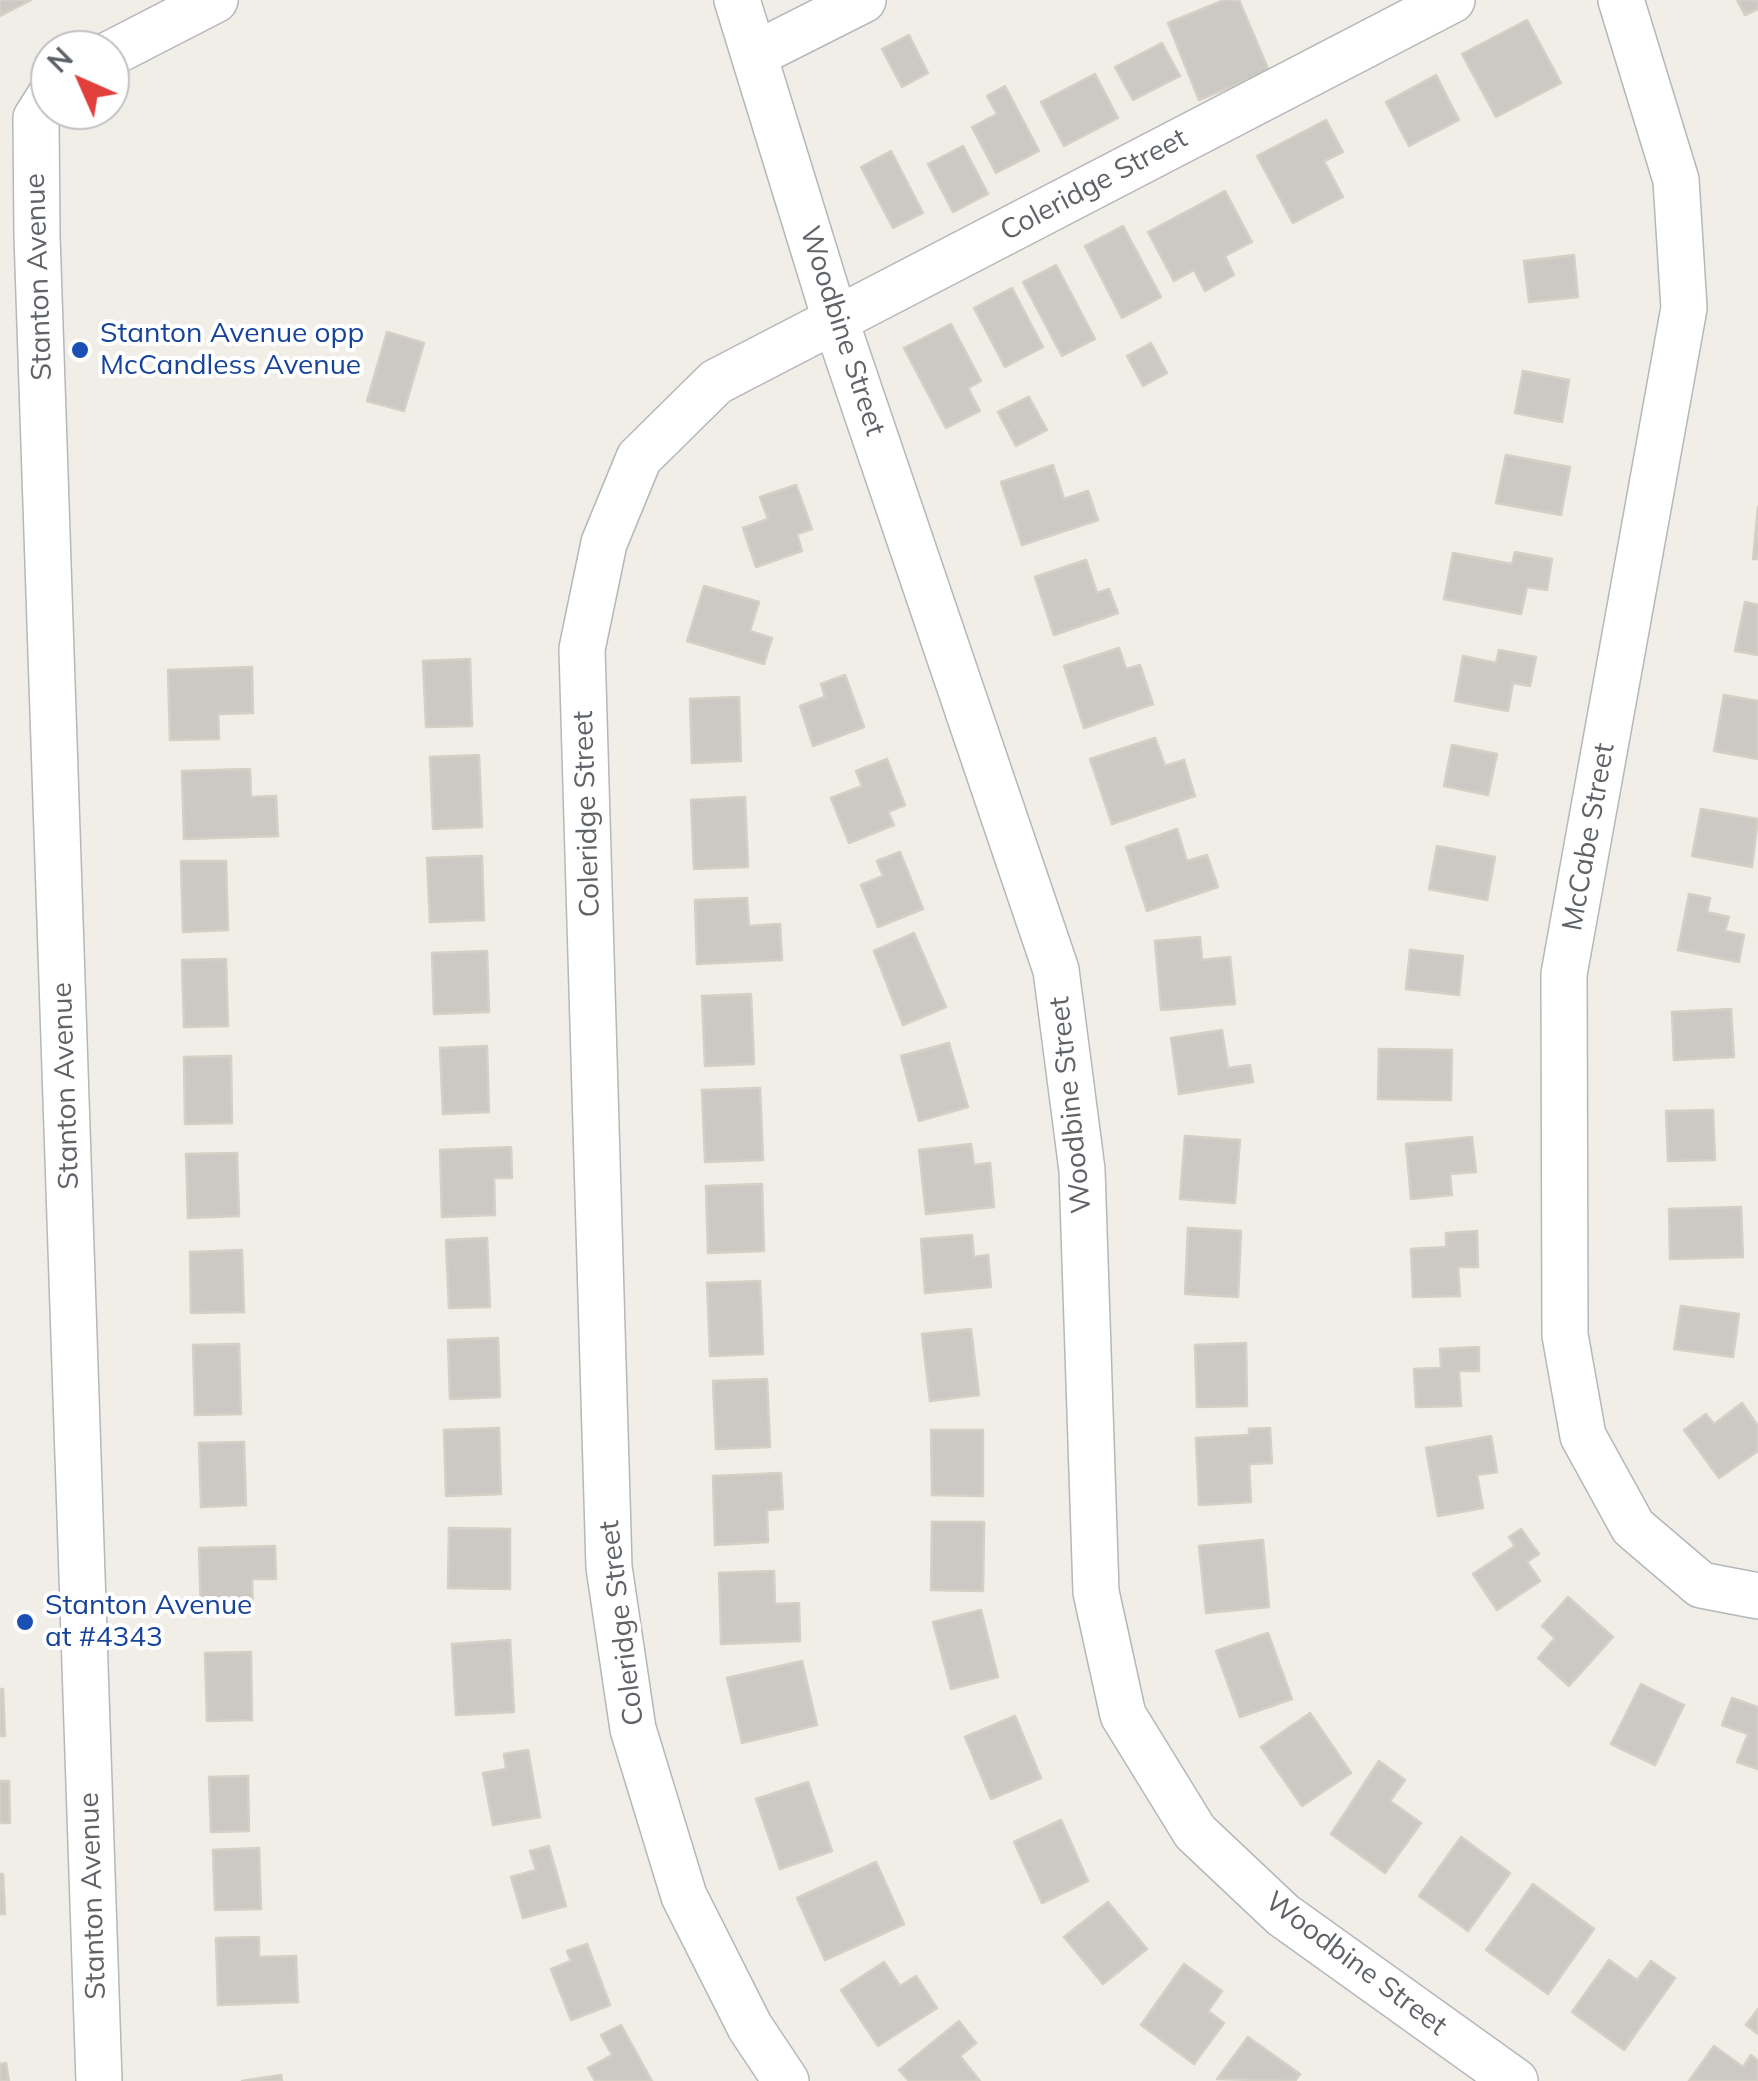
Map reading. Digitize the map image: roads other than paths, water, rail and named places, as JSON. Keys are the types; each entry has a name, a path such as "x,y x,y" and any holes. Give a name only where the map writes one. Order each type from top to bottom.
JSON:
{"street":[{"path":"130,44 215,0"},
{"name":"Woodbine Street","path":"737,0 836,322 1056,970 1082,1170 1096,1592 1123,1715 1195,1832 1283,1915 1516,2081"},
{"path":"756,54 862,0"},
{"name":"Coleridge Street","path":"786,2081 750,2027 684,1896 633,1729 609,1568 582,649 604,543 638,458 716,382 1452,0"},
{"name":"McCabe Street","path":"1621,0 1676,180 1684,308 1564,974 1565,1335 1582,1436 1632,1527 1701,1585 1758,1596"},
{"path":"0,170 30,126"},
{"name":"Stanton Avenue","path":"44,130 99,2081"}],"place":[{"name":"Stanton Avenue opp McCandless Avenue","path":"80,350"},
{"name":"Stanton Avenue at #4343","path":"25,1622"}]}
